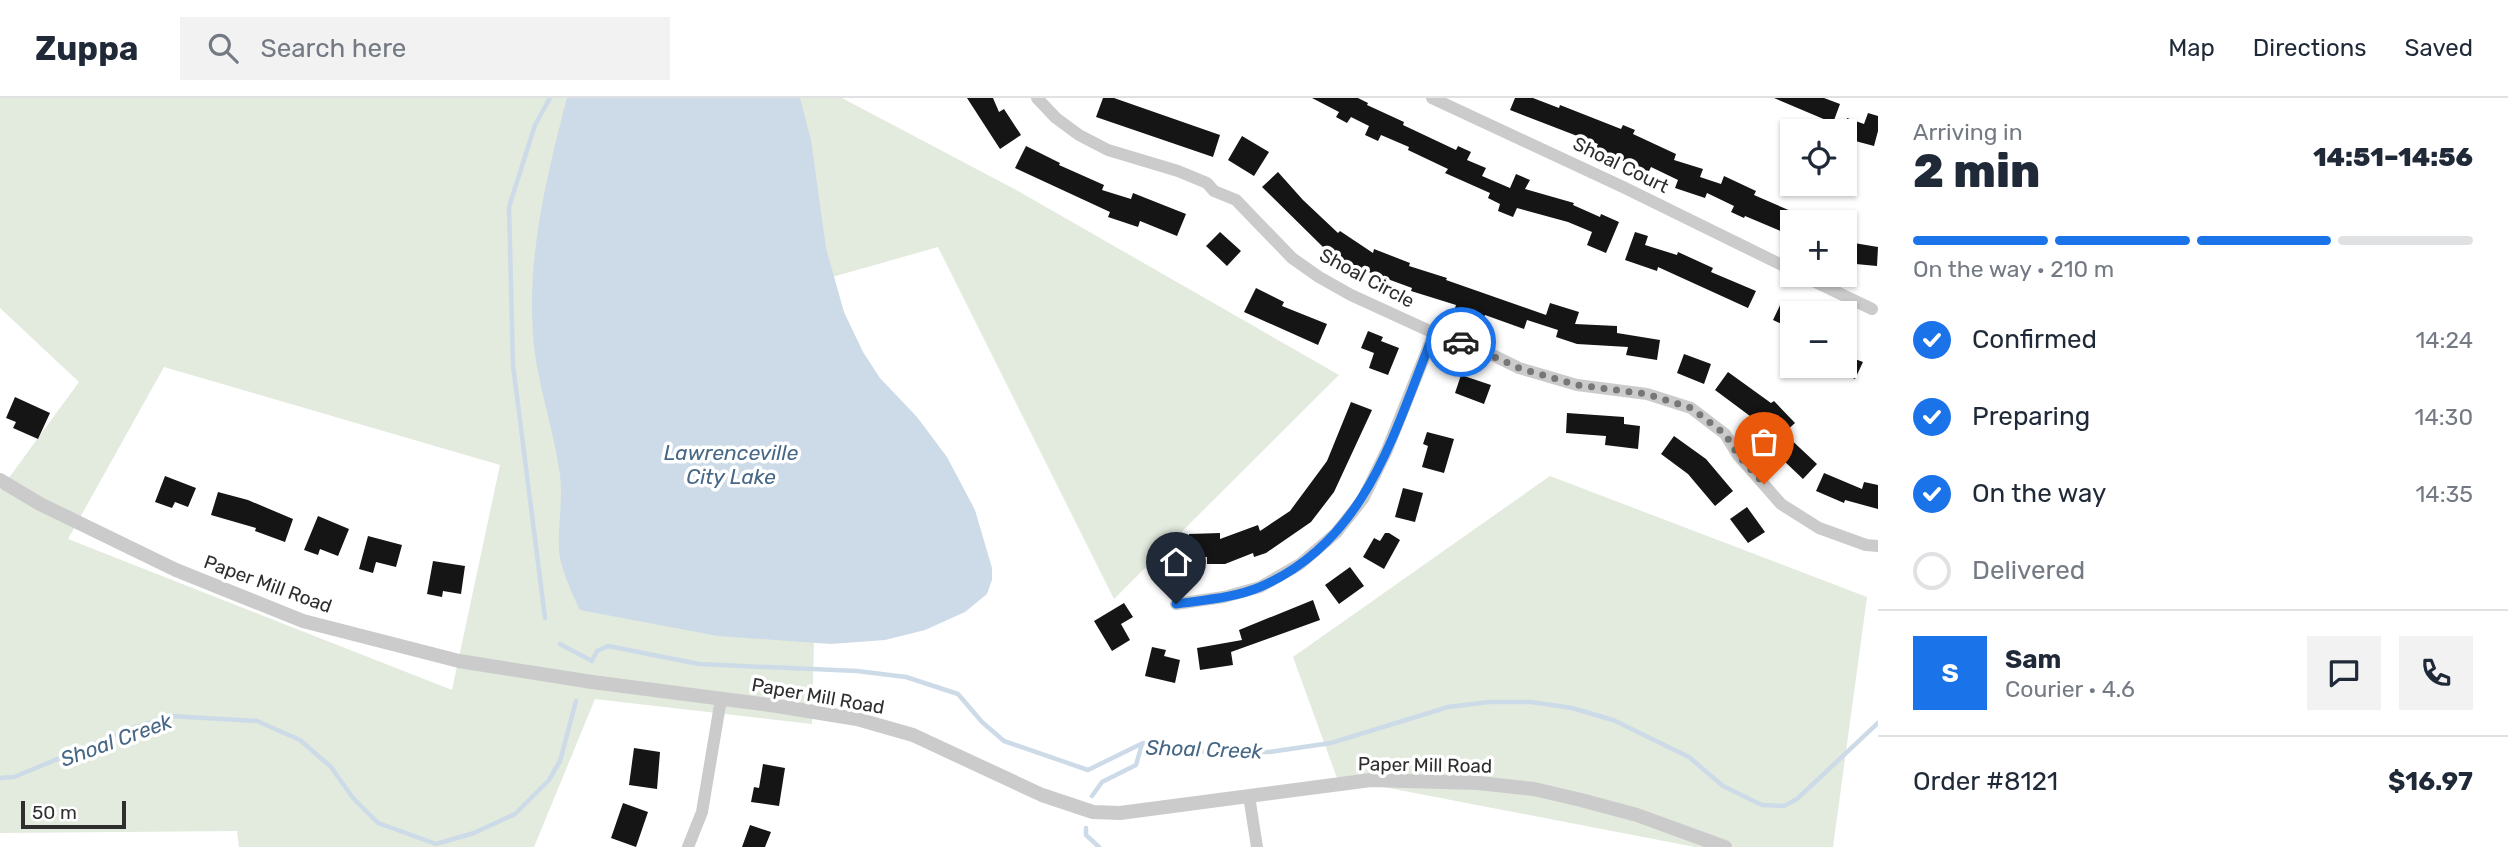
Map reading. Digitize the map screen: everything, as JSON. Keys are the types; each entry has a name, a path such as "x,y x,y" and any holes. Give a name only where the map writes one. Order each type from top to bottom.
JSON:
{"street":[{"name":"Shoal Circle","path":"1037,98 1056,118 1079,135 1108,150 1178,170 1207,183 1214,191 1236,200 1292,258 1319,277 1434,333 1476,347 1519,368 1577,385 1647,394 1691,408 1725,434 1738,455 1781,504 1819,528 1866,545 1878,546"},
{"name":"Shoal Court","path":"1432,98 1780,264"},
{"path":"1826,287 1872,309"},
{"path":"1176,604 1224,597 1260,587 1300,564 1336,533 1363,499 1387,450 1434,333"},
{"name":"Paper Mill Road","path":"0,480 40,504 176,570 303,621 459,661 857,719 901,732 1041,795 1093,812 1120,813 1371,780 1478,783 1534,789 1581,800 1637,816 1725,847"},
{"path":"688,847 702,812 721,699"},
{"path":"1249,796 1256,847"}],"shaded area":[{"path":"0,98 842,98 1018,191 1339,375 1114,599 938,247 688,318 814,640 812,724 595,699 534,847 239,847 237,831 0,833 0,490 79,382 0,308","holes":["164,367 500,465 452,690 68,539"]},
{"path":"1550,476 1867,597 1833,847 1695,847 1337,778 1293,657"}],"water":[{"name":"Lawrenceville City Lake","path":"567,98 800,98 811,140 826,248 844,312 863,352 880,378 917,417 947,457 975,510 992,568 992,580 987,594 965,612 925,630 885,640 831,644 718,636 580,610 560,556 560,475 535,352 532,305 540,215"}],"building":[{"path":"967,98 993,98 999,112 1004,109 1021,135 1000,149"},
{"path":"1103,98 1114,98 1220,135 1213,157 1096,117"},
{"path":"1312,98 1358,98 1404,122 1403,125 1456,150 1458,146 1471,152 1467,160 1486,168 1482,176 1510,188 1516,174 1530,180 1525,189 1574,203 1573,205 1600,217 1601,214 1619,222 1606,253 1587,245 1592,232 1568,222 1517,208 1513,217 1498,211 1500,204 1488,198 1490,193 1445,173 1448,169 1408,150 1409,147 1381,135 1378,141 1365,135 1369,126 1351,117 1347,123 1336,117 1339,112"},
{"path":"1515,98 1533,98 1559,108 1560,105 1621,129 1623,125 1635,130 1633,134 1676,154 1674,160 1703,169 1700,177 1721,184 1724,176 1756,191 1754,195 1788,210 1780,210 1780,231 1745,216 1744,218 1731,212 1734,206 1707,193 1705,198 1675,188 1678,180 1651,167 1648,173 1596,148 1598,144 1510,110"},
{"path":"1774,98 1824,98 1840,104 1834,119 1824,119"},
{"path":"1868,113 1878,116 1874,146 1857,141 1857,122 1864,124"},
{"path":"1242,136 1269,152 1254,176 1228,160"},
{"path":"1026,146 1060,163 1059,165 1104,185 1102,190 1131,199 1133,193 1186,214 1177,236 1140,221 1138,227 1108,217 1110,212 1015,168"},
{"path":"1278,172 1338,233 1340,231 1373,253 1374,249 1410,263 1409,266 1546,315 1550,303 1579,312 1575,324 1617,326 1617,333 1660,340 1657,360 1626,355 1628,347 1577,344 1556,337 1558,330 1527,320 1524,329 1485,315 1484,317 1411,291 1412,288 1355,267 1324,248 1262,187"},
{"path":"1220,232 1241,251 1227,266 1206,246"},
{"path":"1635,232 1648,236 1645,245 1677,255 1678,252 1713,268 1711,272 1756,291 1748,308 1658,267 1657,271 1625,260"},
{"path":"1857,244 1878,247 1877,266 1857,264"},
{"path":"1256,288 1284,302 1282,306 1327,324 1318,345 1244,312"},
{"path":"1780,305 1780,323 1773,320"},
{"path":"1368,331 1383,337 1381,341 1399,348 1388,375 1369,368 1374,353 1361,348"},
{"path":"1684,354 1711,364 1704,384 1677,373"},
{"path":"1857,360 1863,362 1857,375"},
{"path":"1728,372 1771,403 1774,401 1795,423 1784,433 1817,464 1803,479 1782,459 1789,452 1766,427 1761,432 1751,421 1754,419 1715,390"},
{"path":"1461,375 1491,385 1484,404 1455,393"},
{"path":"15,397 50,413 38,439 13,428 16,422 6,418"},
{"path":"1351,402 1372,410 1334,492 1311,522 1266,553 1254,557 1253,553 1225,564 1207,564 1207,557 1190,558 1189,534 1220,533 1220,539 1258,525 1260,531 1290,511 1327,461"},
{"path":"1567,413 1624,417 1624,424 1640,426 1638,449 1605,445 1606,436 1566,433"},
{"path":"1427,432 1454,439 1444,473 1422,467 1428,446 1423,444"},
{"path":"1674,436 1706,459 1733,491 1715,506 1688,474 1661,454"},
{"path":"1824,473 1862,489 1864,482 1878,485 1878,509 1845,500 1844,503 1816,491"},
{"path":"165,476 196,488 188,507 175,502 172,508 155,502"},
{"path":"1403,488 1423,493 1415,522 1395,517"},
{"path":"218,492 248,500 293,519 285,542 255,531 256,528 211,515"},
{"path":"1747,507 1765,532 1748,543 1730,519"},
{"path":"318,516 349,529 338,556 320,549 318,555 304,550"},
{"path":"1385,533 1400,540 1384,569 1363,557 1374,538 1380,541"},
{"path":"368,536 402,545 396,567 376,562 373,573 359,569"},
{"path":"433,561 465,566 461,594 443,591 442,597 427,594"},
{"path":"1350,567 1364,586 1339,604 1325,585"},
{"path":"1313,600 1320,620 1231,652 1233,665 1200,670 1197,648 1242,640 1239,630"},
{"path":"1124,603 1133,617 1121,624 1130,640 1112,651 1094,621"},
{"path":"1152,647 1166,650 1164,656 1180,660 1175,683 1145,676"},
{"path":"634,748 660,752 657,789 629,785"},
{"path":"763,764 785,768 779,806 751,802 754,787 759,788"},
{"path":"623,803 648,812 636,847 611,838"},
{"path":"750,825 771,832 765,847 742,847"}],"waterway":[{"path":"545,618 513,365 509,207 535,125 550,98"},
{"name":"Shoal Creek","path":"560,644 592,661 597,651 608,646 699,664 857,671 906,677 958,694 982,722 1004,741 1088,770 1143,743 1207,752 1269,752 1331,743 1448,707 1489,702 1531,702 1572,708 1613,720 1689,757 1723,786 1762,805 1784,806 1797,799 1878,723"},
{"name":"Shoal Creek","path":"0,778 14,777 133,728 170,716 257,721 300,740 331,767 353,798 378,823 436,844 474,833 515,814 549,780 560,761 576,701"},
{"path":"1092,796 1102,782 1136,765 1142,744"},
{"path":"1086,828 1086,835 1099,847"}],"way so far":[{"path":"1461,342 1519,368 1577,385 1647,394 1691,408 1725,434 1738,455 1764,484"}],"route":[{"path":"1176,604 1224,597 1260,587 1300,564 1336,533 1363,499 1387,450 1434,333 1461,342"}]}
